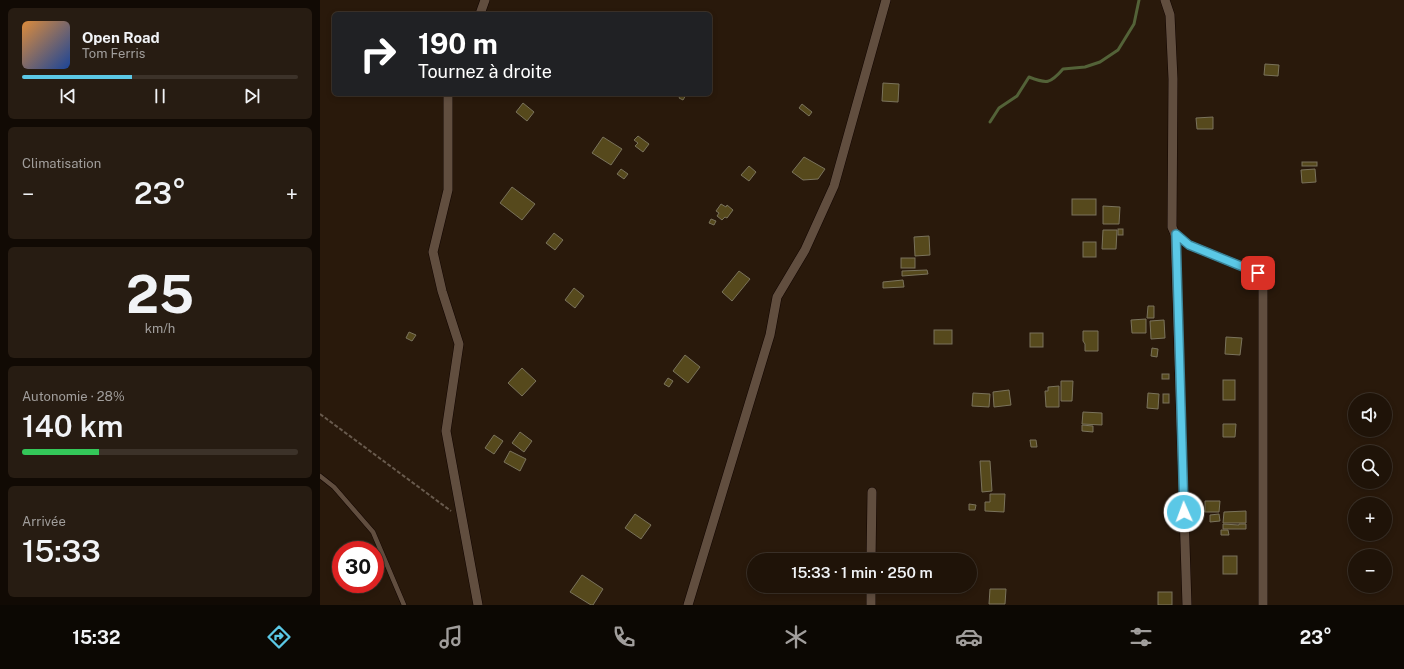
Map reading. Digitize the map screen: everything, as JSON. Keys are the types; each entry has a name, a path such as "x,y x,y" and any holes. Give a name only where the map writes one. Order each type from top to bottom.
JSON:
{"street":[{"path":"481,12 485,0"},
{"path":"688,605 770,335 777,297 805,250 834,186 886,0"},
{"path":"1165,0 1171,23 1173,79 1172,228 1176,234 1189,245 1258,273 1263,280 1263,605"},
{"path":"448,96 448,190 433,252 442,291 459,344 446,432 478,605"},
{"path":"1176,234 1187,605"},
{"path":"871,553 872,492"},
{"path":"871,593 871,605"}],"lane":[{"path":"320,476 334,487 373,532 404,605"}],"path":[{"path":"320,414 462,518"}],"building":[{"path":"1265,64 1279,65 1278,76 1264,75"},
{"path":"883,83 899,84 898,102 882,101"},
{"path":"680,96 685,96 683,100 679,98"},
{"path":"523,103 534,112 527,121 516,112"},
{"path":"802,104 812,112 809,116 799,108"},
{"path":"1213,117 1213,129 1197,129 1196,118"},
{"path":"638,136 649,144 643,152 635,146 638,143 634,140"},
{"path":"603,137 622,149 611,165 592,153"},
{"path":"804,157 825,169 818,179 803,180 792,172"},
{"path":"1302,162 1317,162 1317,166 1302,166"},
{"path":"749,166 756,172 749,181 741,175"},
{"path":"621,169 628,174 624,179 617,174"},
{"path":"1315,169 1316,182 1302,183 1301,170"},
{"path":"512,187 535,204 522,220 500,203"},
{"path":"1072,199 1096,199 1096,215 1072,215"},
{"path":"721,204 726,207 727,205 733,210 727,218 725,217 722,220 717,216 719,213 716,211"},
{"path":"1103,206 1120,207 1119,224 1103,224"},
{"path":"711,219 716,221 714,225 709,223"},
{"path":"1118,229 1123,229 1123,235 1118,235"},
{"path":"1103,230 1117,230 1116,249 1102,249"},
{"path":"554,233 563,240 555,250 546,243"},
{"path":"929,236 930,255 915,256 914,237"},
{"path":"1083,242 1096,242 1096,257 1083,257"},
{"path":"901,258 915,258 915,268 901,268"},
{"path":"927,270 928,274 902,276 902,271"},
{"path":"739,271 750,279 732,301 722,292"},
{"path":"903,280 904,287 883,288 883,282"},
{"path":"574,288 584,296 575,308 565,300"},
{"path":"1148,306 1154,306 1154,318 1147,318"},
{"path":"1146,319 1146,333 1132,333 1131,320"},
{"path":"1164,320 1165,338 1151,339 1150,321"},
{"path":"934,330 952,330 952,344 934,344"},
{"path":"1083,331 1098,331 1098,351 1085,351"},
{"path":"409,332 416,335 412,341 406,338"},
{"path":"1030,333 1043,333 1043,347 1030,347"},
{"path":"1226,337 1242,338 1240,355 1225,354"},
{"path":"1152,348 1158,349 1157,357 1151,356"},
{"path":"685,355 700,367 688,383 673,371"},
{"path":"522,368 536,381 522,396 508,383"},
{"path":"1162,374 1169,374 1169,379 1162,379"},
{"path":"668,378 673,381 669,387 664,384"},
{"path":"1223,380 1235,380 1235,400 1223,400"},
{"path":"1061,381 1073,381 1072,401 1061,401"},
{"path":"1059,386 1059,407 1046,407 1045,391 1048,391 1048,387"},
{"path":"1009,390 1011,405 994,407 993,392"},
{"path":"973,393 990,394 989,407 972,406"},
{"path":"1148,393 1159,394 1158,409 1147,408"},
{"path":"1163,394 1169,394 1169,403 1163,403"},
{"path":"1083,412 1102,413 1102,425 1082,424"},
{"path":"1223,424 1236,424 1235,437 1223,437"},
{"path":"1082,425 1093,426 1093,432 1082,431"},
{"path":"520,432 532,441 524,452 512,443"},
{"path":"494,435 503,441 494,454 485,448"},
{"path":"1030,440 1036,440 1037,447 1031,447"},
{"path":"510,451 526,459 520,471 504,462"},
{"path":"980,461 990,461 992,491 982,492"},
{"path":"990,494 1005,494 1004,512 985,511 985,502 990,502"},
{"path":"1205,501 1220,501 1219,512 1205,512"},
{"path":"969,504 976,505 975,510 969,510"},
{"path":"1246,511 1246,523 1223,523 1224,512"},
{"path":"635,514 651,525 641,539 625,528"},
{"path":"1219,514 1220,521 1210,522 1210,515"},
{"path":"1223,524 1246,524 1246,529 1223,529"},
{"path":"1221,530 1228,530 1229,535 1221,535"},
{"path":"1223,556 1237,556 1237,574 1223,574"},
{"path":"582,575 603,589 593,605 570,592"},
{"path":"990,589 1006,589 1005,604 989,604"},
{"path":"1158,592 1172,592 1172,605 1158,605"}],"waterway":[{"path":"990,122 999,108 1017,96 1029,77 1044,82 1048,81 1055,78 1063,69 1085,67 1100,62 1118,50 1134,24 1139,0"}],"route":[{"path":"1184,512 1176,234 1189,245 1258,273"}]}
